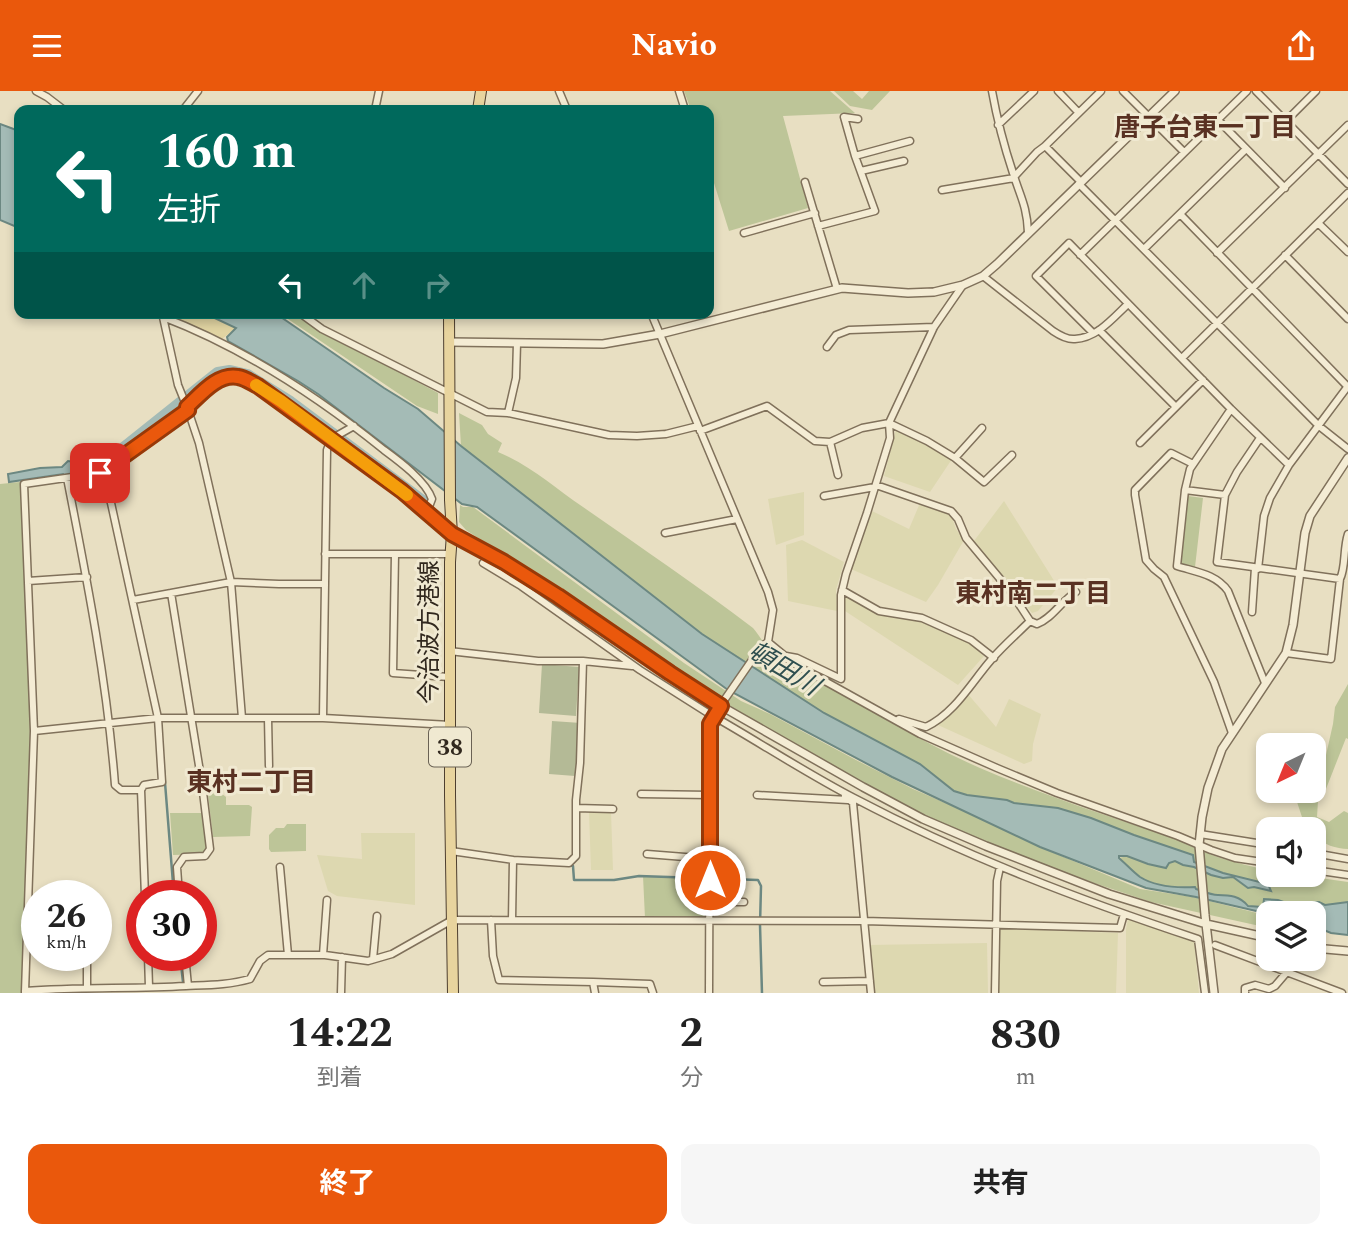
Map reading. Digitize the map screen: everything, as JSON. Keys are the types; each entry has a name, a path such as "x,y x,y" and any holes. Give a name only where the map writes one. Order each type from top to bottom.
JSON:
{"main road":[{"name":"今治波方港線","path":"449,319 452,534 449,677 453,993"}],"street":[{"path":"36,91 57,105"},
{"path":"992,91 998,125 1028,218 1028,232"},
{"path":"998,125 1034,91"},
{"path":"1058,91 1078,112"},
{"path":"942,190 1014,178 1037,152 1101,91"},
{"path":"1123,91 1184,152"},
{"path":"449,342 603,344 660,334 842,288 908,293 934,292 963,285 997,264 1175,91"},
{"path":"1080,255 1247,91"},
{"path":"1256,91 1348,184"},
{"path":"1286,121 1316,91"},
{"path":"818,226 875,211 844,117 858,119"},
{"path":"1217,120 1285,188"},
{"path":"1217,253 1348,125"},
{"path":"855,156 910,141"},
{"path":"1045,146 1216,323 1320,426 1348,449"},
{"path":"1144,250 1246,149"},
{"path":"861,171 904,161"},
{"path":"805,182 837,289"},
{"path":"1182,358 1348,193"},
{"path":"744,233 815,213"},
{"path":"1181,215 1348,386 1289,465 1270,498 1264,516 1252,612"},
{"path":"1318,223 1348,252"},
{"path":"1176,407 1036,276 1069,243 1289,465"},
{"path":"1285,255 1348,319"},
{"path":"983,275 1053,331 1066,338 1076,340 1096,332 1128,304"},
{"path":"786,656 797,657 841,679 842,590 890,438 889,423 934,327 963,285"},
{"path":"163,319 178,385 199,443 231,582 242,718"},
{"path":"168,319 243,354 299,387 355,426 406,467 430,493 432,499 427,512"},
{"path":"308,319 322,329 486,412 508,413 609,435 636,436 699,428 768,406 815,441 830,442 862,428 889,423 955,458 984,482 1012,455"},
{"path":"654,319 773,610 768,642 761,647 710,724 709,993"},
{"path":"827,347 836,335 849,330 934,327"},
{"path":"508,413 516,378 517,343"},
{"path":"1124,914 1120,928 864,921 452,920 392,954 368,961 323,955 268,955 260,961 250,979 236,983 159,990 149,987 25,992 34,730 24,484 100,473 188,409 224,376 239,377 258,386 402,491 452,534 504,562 670,673 723,702 851,781 923,819 1109,894 1256,934"},
{"path":"1140,443 1203,380"},
{"path":"1231,409 1189,469 1177,566 1218,579 1224,585 1265,683"},
{"path":"323,718 327,450 331,439 355,426"},
{"path":"955,458 982,428"},
{"path":"1260,437 1225,495 1217,562 1340,579"},
{"path":"830,442 838,475"},
{"path":"1193,464 1171,453 1135,490 1135,495 1146,560 1164,577 1209,673 1232,733"},
{"path":"1214,993 1199,848 1208,787 1232,733 1286,653 1310,516 1348,458"},
{"path":"100,473 111,503 158,718 162,782 144,785 141,790 144,880"},
{"path":"67,478 87,577 110,723 116,785 121,790 141,790"},
{"path":"824,496 875,487 951,511 958,519 966,538 1011,592 1030,621 1037,624 1045,621 1066,598 1076,592"},
{"path":"1185,490 1225,495"},
{"path":"665,533 737,519"},
{"path":"1286,653 1331,659 1340,579 1346,572 1345,547 1348,534"},
{"path":"325,554 450,554"},
{"path":"395,554 393,673 449,677"},
{"path":"482,563 522,586 635,666 711,715"},
{"path":"28,581 87,577"},
{"path":"133,600 231,582 324,584"},
{"path":"842,590 879,611 922,618 971,640 993,658"},
{"path":"171,593 210,849 205,856 184,857 177,867 178,880"},
{"path":"887,716 926,727 937,722 950,711 993,658 1030,621"},
{"path":"768,642 796,665 920,734 1033,783 1178,836 1199,848 1256,861"},
{"path":"449,651 538,661 583,661 635,666"},
{"path":"451,851 513,860 569,863 576,856 583,661"},
{"path":"34,730 158,718 323,718 450,725"},
{"path":"268,718 269,765"},
{"path":"720,720 894,818 1000,867 1124,914 1200,939 1205,993"},
{"path":"834,786 853,803 871,993"},
{"path":"641,794 710,796"},
{"path":"757,795 850,800"},
{"path":"576,808 612,809"},
{"path":"1200,834 1256,843"},
{"path":"647,855 710,859"},
{"path":"1326,855 1348,859"},
{"path":"512,921 513,860"},
{"path":"280,867 288,955"},
{"path":"995,993 997,881 1000,867"},
{"path":"1326,872 1348,875"},
{"path":"323,955 327,900"},
{"path":"710,902 744,902"},
{"path":"373,959 377,916"},
{"path":"491,921 493,956 499,980 650,984 653,993"},
{"path":"1215,945 1342,993"},
{"path":"1326,949 1348,951"},
{"path":"341,993 342,957"},
{"path":"87,971 88,988"},
{"path":"148,971 149,987"},
{"path":"187,971 188,986"},
{"path":"1245,993 1245,988 1255,985 1269,989 1275,986 1287,972"},
{"path":"823,982 870,981"},
{"path":"593,982 595,993"}],"shaded area":[{"path":"896,429 952,459 930,492 884,476"},
{"path":"804,492 804,535 776,545 768,499"},
{"path":"1004,501 1058,587 1038,611 1032,613 974,541"},
{"path":"920,503 951,515 964,540 926,602 851,569 872,511 909,529"},
{"path":"802,540 844,562 836,590 837,611 788,601 786,545"},
{"path":"844,594 880,614 922,621 970,642 984,656 958,685 845,611"},
{"path":"967,693 996,727 1009,699 1041,714 1033,744 1032,761 1024,764 938,725 951,714"},
{"path":"589,811 611,812 613,870 591,870"},
{"path":"361,833 415,833 415,905 337,896 328,891 317,855 362,859"},
{"path":"1128,919 1194,940 1199,993 1126,993"},
{"path":"999,928 1118,933 1116,993 999,993"},
{"path":"987,943 988,993 874,993 869,945"}],"green space":[{"path":"684,91 830,91 855,113 783,116 808,208 729,231 714,183 714,105 689,105"},
{"path":"834,91 853,91 862,99 869,91 890,91 872,110 850,106"},
{"path":"288,319 305,319 335,338 438,393 438,414 417,406"},
{"path":"459,413 482,425 488,434 502,443 498,452 522,464 753,628 783,665 980,768 1104,815 1180,840 1212,855 1256,867 1256,881 1223,873 1024,804 954,791 920,764 824,713 702,634 461,446"},
{"path":"20,482 31,729 26,880 21,880 22,993 0,993 0,484"},
{"path":"1188,496 1203,498 1195,567 1181,564"},
{"path":"460,505 473,507 684,663 741,701 913,789 1140,889 1193,897 1256,913 1256,925 1151,902 1094,883 1013,853 911,809 699,688 466,530 459,522"},
{"path":"542,664 579,667 576,716 539,713"},
{"path":"1348,684 1348,739 1346,738 1326,789 1326,755 1335,707"},
{"path":"552,721 581,723 575,776 549,774"},
{"path":"221,793 226,797 226,805 252,807 250,836 213,837 208,794"},
{"path":"1297,803 1318,803 1317,817 1302,817"},
{"path":"1344,811 1348,813 1348,849 1326,844 1326,821 1329,822"},
{"path":"170,813 203,813 207,849 203,854 173,855"},
{"path":"287,824 306,824 306,851 271,852 269,835 276,828 284,828"},
{"path":"1127,856 1156,863 1175,861 1211,875 1233,877 1248,887 1270,891 1269,887 1326,887 1326,879 1348,882 1348,902 1326,904 1326,901 1264,900 1256,901 1256,907 1248,906 1195,887 1152,883 1140,877 1119,858"},
{"path":"643,876 707,879 708,918 645,918"}],"sand":[{"path":"176,319 217,319 236,328 222,339"}],"water":[{"path":"0,124 14,129 14,226 0,220"},
{"path":"217,319 284,319 418,409 461,446 702,634 824,713 920,764 954,791 1014,803 1058,808 1091,818 1193,855 1194,862 1256,881 1256,887 1269,887 1271,891 1248,888 1233,877 1211,875 1175,861 1169,863 1166,868 1119,856 1137,875 1153,883 1195,887 1210,894 1234,897 1248,906 1256,907 1256,911 1146,888 1040,847 892,777 728,690 477,507 462,504 318,394 228,341 227,337 236,328"},
{"path":"93,457 101,463 97,472 9,482 8,474 62,467 68,461"},
{"path":"1348,902 1348,935 1326,931 1326,905"}],"waterway":[{"path":"101,463 119,453 218,374 230,372 247,376 290,403 421,501"},
{"path":"164,770 173,880"},
{"path":"567,865 573,866 574,880 614,880 639,876 758,880 761,886 762,993"},
{"path":"182,971 183,982"}],"slow traffic":[{"path":"256,385 407,495"}],"district":[{"name":"唐子台東一丁目","path":"1205,127"},
{"name":"東村南二丁目","path":"1033,593"},
{"name":"東村二丁目","path":"251,782"}],"route":[{"path":"100,473 188,410 187,407 224,376 239,377 281,401 402,491 452,534 558,596 721,706 710,724 710,880"}],"water label":[{"name":"頓田川","path":"784,668"}]}
